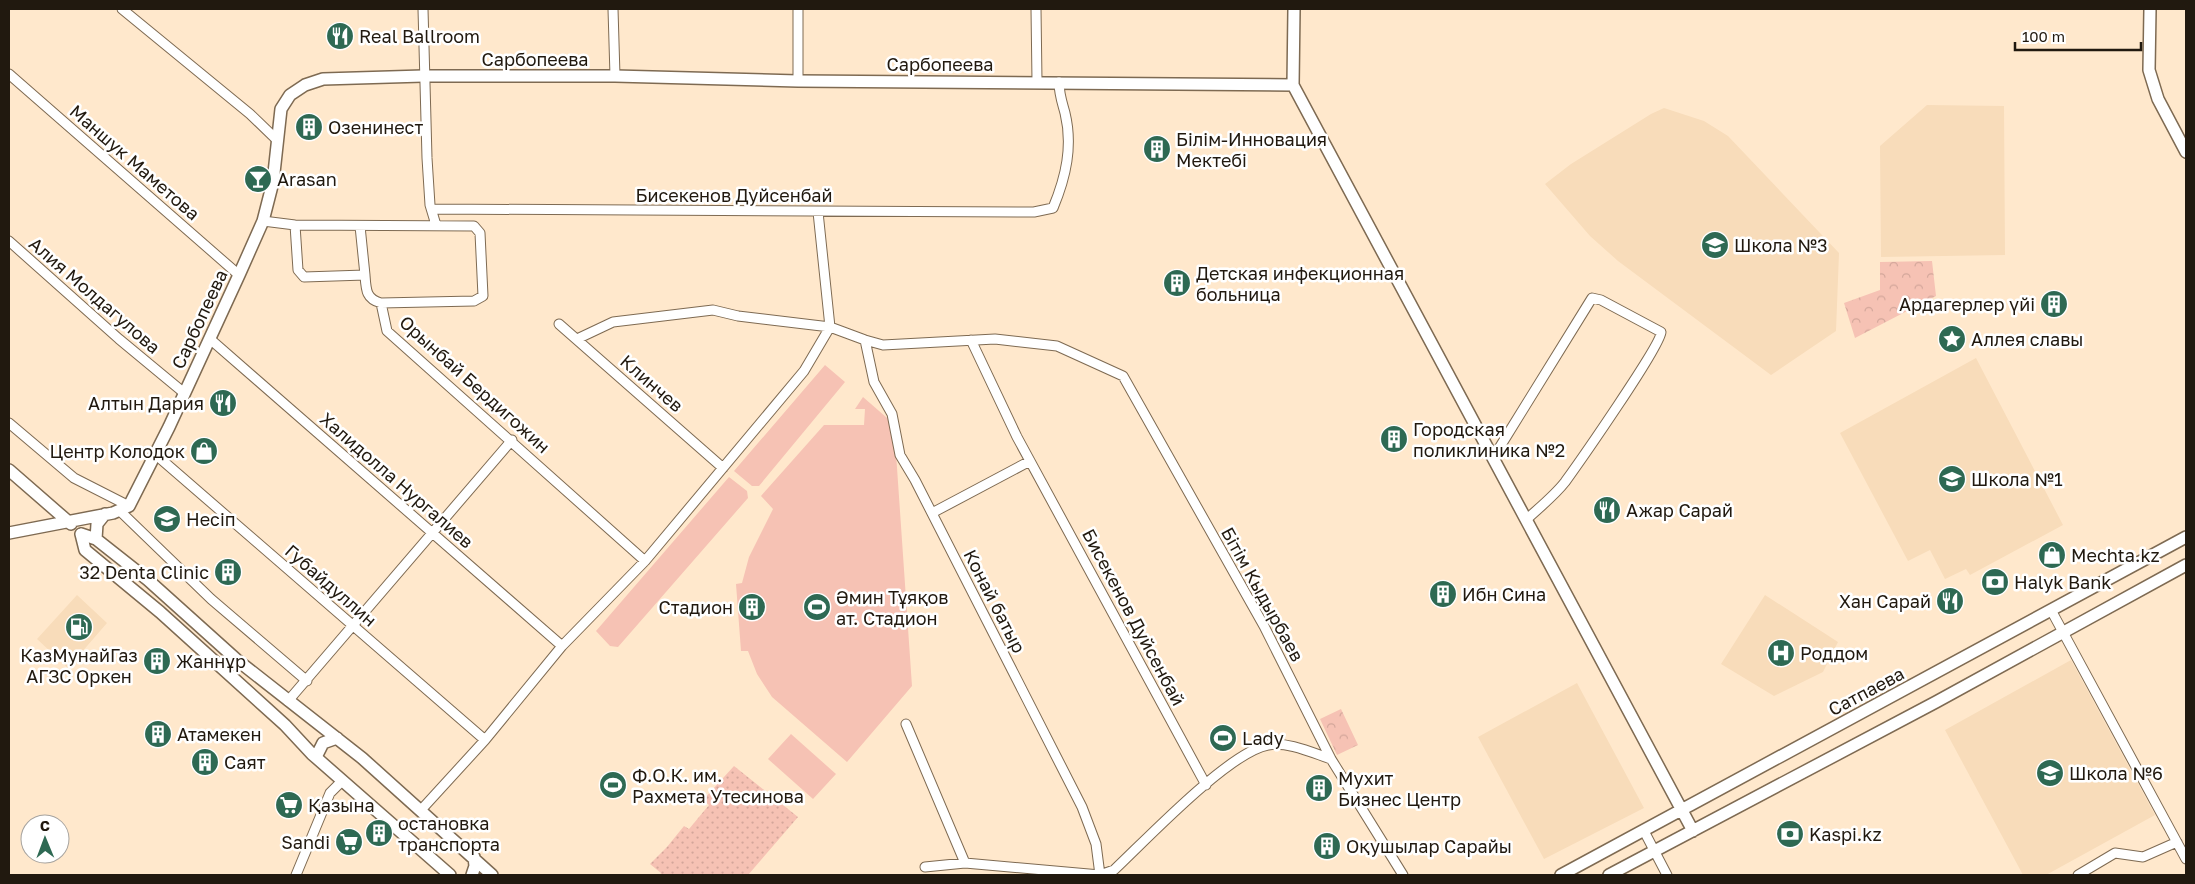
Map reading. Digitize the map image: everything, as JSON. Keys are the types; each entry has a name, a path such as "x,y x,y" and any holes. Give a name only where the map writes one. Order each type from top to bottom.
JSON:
{"street":[{"path":"122,9 250,114 277,140"},
{"path":"423,9 423,76 430,205 433,209 436,225"},
{"path":"614,9 615,76"},
{"path":"798,9 798,81"},
{"path":"1036,9 1036,81"},
{"path":"1294,9 1293,85 1694,831"},
{"path":"2150,9 2149,70 2158,99 2186,152"},
{"name":"Маншук Маметова","path":"9,74 239,275"},
{"name":"Сарбопеева","path":"124,508 155,454 210,339 263,221 273,182 281,109 290,95 305,85 323,79 423,76 615,76 798,81 1036,81 1293,85"},
{"name":"Бисекенов Дуйсенбай","path":"433,209 1034,212 1054,208 1062,188 1070,155 1059,82"},
{"path":"421,810 485,740 562,646 645,561 792,386 830,327 818,212"},
{"name":"Орынбай Бердигожин","path":"263,221 295,225 474,226 480,232 483,296 474,301 381,303 388,331 645,561"},
{"path":"295,225 298,270 304,277 365,275"},
{"path":"360,226 366,293 372,301 381,303"},
{"name":"Алия Молдагулова","path":"9,242 119,339 184,392"},
{"path":"1493,458 1592,298 1601,300 1662,332 1660,339 1643,367 1564,483 1527,519"},
{"name":"Бiтiм Кыдырбаев","path":"577,339 613,322 714,310 738,316 830,327 883,345 995,339 1057,346 1123,376 1264,626 1331,759 1403,875"},
{"name":"Клинчев","path":"559,324 723,468"},
{"name":"Халидолла Нургалиев","path":"210,339 562,646"},
{"name":"Конай батыр","path":"865,340 874,382 892,414 900,455 932,513 1082,806 1096,844 1100,875"},
{"name":"Бисекенов Дуйсенбай","path":"970,340 1030,461 1206,785"},
{"path":"9,423 74,478 124,508 211,599 307,681"},
{"path":"288,701 354,627 512,440"},
{"name":"Губайдуллин","path":"155,454 485,740"},
{"path":"932,513 1030,461"},
{"path":"9,470 81,534 96,539 288,701 336,738 421,810 492,875"},
{"path":"9,534 67,520 105,514 124,508"},
{"path":"96,539 97,524 105,514"},
{"path":"81,534 85,550 156,608 285,725 342,781 450,875"},
{"name":"Сатпаева","path":"1561,875 2186,537"},
{"path":"1609,875 1936,702 2186,565"},
{"path":"2051,610 2186,859"},
{"path":"906,724 965,863"},
{"path":"316,757 323,744 336,738"},
{"path":"925,866 965,863 1100,875 1114,870 1206,785 1248,752 1269,744 1293,747 1331,759"},
{"path":"296,875 330,793 342,781"},
{"path":"1644,831 1667,875"},
{"path":"2078,875 2115,853 2143,857 2177,842"},
{"path":"472,875 475,866 474,857"}],"shaded area":[{"path":"1927,105 2004,106 2005,255 1881,257 1880,146"},
{"name":"Школа №3","path":"1664,108 1704,121 1728,136 1839,253 1836,331 1771,375 1618,261 1590,236 1545,184 1571,164 1651,114"},
{"name":"Школа №1","path":"1976,358 2063,525 1970,575 1966,569 1945,579 1930,550 1908,561 1840,433"},
{"name":"Несіп","path":"167,506 183,518 166,532 152,520"},
{"path":"77,595 107,623 68,668 37,639"},
{"name":"Роддом","path":"1765,595 1838,642 1823,672 1774,696 1721,664"},
{"name":"Школа №6","path":"2071,660 2155,815 2046,875 2023,875 1945,730"},
{"path":"1577,683 1644,808 1544,859 1478,737"}],"green space":[{"path":"1932,261 1936,296 1855,338 1844,303 1880,290 1880,262"},
{"path":"825,365 845,382 759,486 752,486 734,471"},
{"name":"Әмин Тұяқов ат. Стадион","path":"863,397 894,424 912,686 847,762 772,697 757,674 748,651 741,651 736,584 742,583 749,557 773,509 761,496 824,425 864,425 865,409 855,409"},
{"path":"729,477 747,491 748,498 618,647 610,646 596,631"},
{"path":"1341,709 1358,745 1337,755 1320,719"},
{"path":"791,734 836,774 813,799 768,759"},
{"path":"734,766 798,817 748,875 660,875 661,873 650,864 684,826 689,829 709,805 703,800"}],"place":[{"name":"Real Ballroom","path":"340,36"},
{"name":"Озенинест","path":"309,127"},
{"name":"Білім-Инновация Мектебі","path":"1157,149"},
{"name":"Arasan","path":"258,179"},
{"name":"Школа №3","path":"1715,245"},
{"name":"Детская инфекционная больница","path":"1177,283"},
{"name":"Ардагерлер үйі","path":"2054,304"},
{"name":"Аллея славы","path":"1952,339"},
{"name":"Алтын Дария","path":"223,403"},
{"name":"Городская поликлиника №2","path":"1394,439"},
{"name":"Центр Колодок","path":"204,451"},
{"name":"Школа №1","path":"1952,479"},
{"name":"Ажар Сарай","path":"1607,510"},
{"name":"Несіп","path":"167,519"},
{"name":"Mechta.kz","path":"2052,555"},
{"name":"32 Denta Clinic","path":"228,572"},
{"name":"Halyk Bank","path":"1995,582"},
{"name":"Ибн Сина","path":"1443,594"},
{"name":"Хан Сарай","path":"1950,601"},
{"name":"Стадион","path":"752,607"},
{"name":"Әмин Тұяқов ат. Стадион","path":"817,607"},
{"name":"КазМунайГаз АГЗС Оркен","path":"79,627"},
{"name":"Роддом","path":"1781,653"},
{"name":"Жаннұр","path":"157,661"},
{"name":"Атамекен","path":"158,734"},
{"name":"Lady","path":"1223,738"},
{"name":"Саят","path":"205,762"},
{"name":"Школа №6","path":"2050,773"},
{"name":"Ф.О.К. им. Рахмета Утесинова","path":"613,785"},
{"name":"Мухит Бизнес Центр","path":"1319,788"},
{"name":"Қазына","path":"289,805"},
{"name":"остановка транспорта","path":"379,833"},
{"name":"Kaspi.kz","path":"1790,834"},
{"name":"Sandi","path":"349,842"},
{"name":"Оқушылар Сарайы","path":"1327,846"}]}
